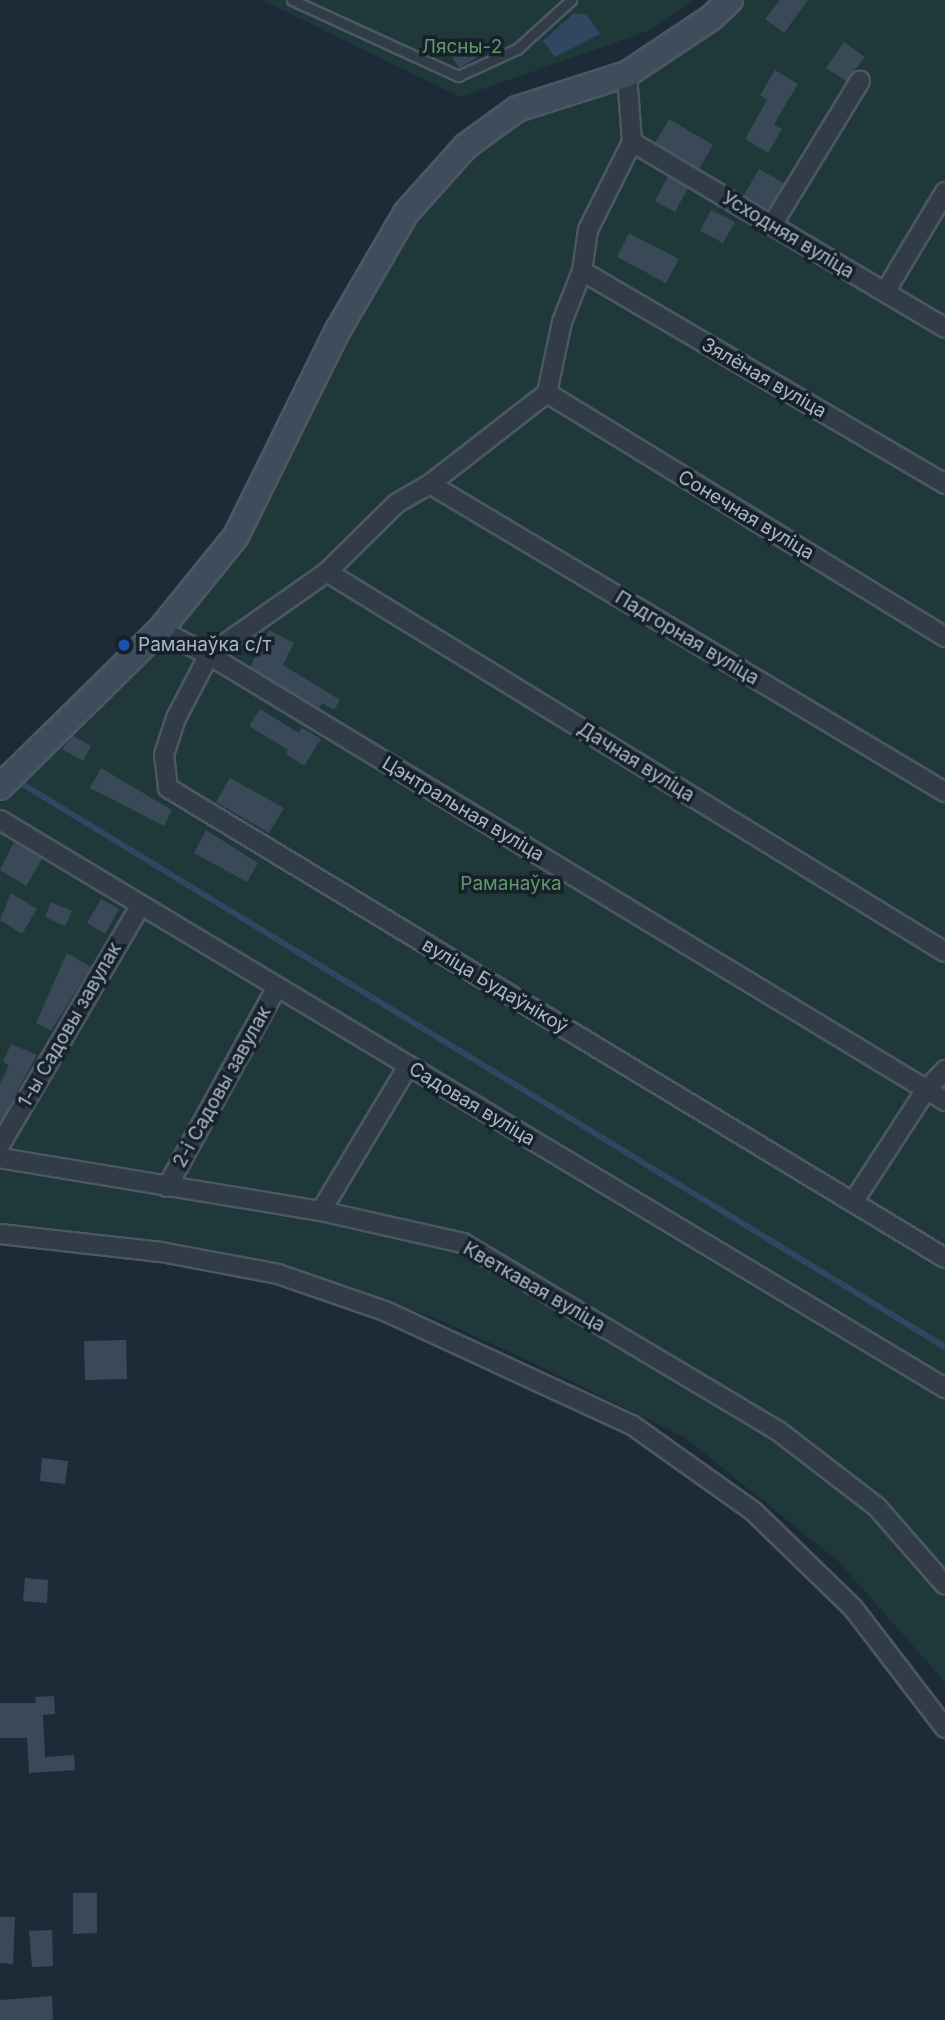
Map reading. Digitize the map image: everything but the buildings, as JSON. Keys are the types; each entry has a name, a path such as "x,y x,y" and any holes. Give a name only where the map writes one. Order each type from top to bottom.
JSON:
{"main road":[{"path":"0,787 160,630 236,536 338,330 406,213 466,146 517,109 627,74 711,18 730,0"}],"street":[{"path":"209,655 327,572 396,504 430,484 547,393 562,322 582,271 588,230 632,142 627,74"},
{"path":"772,225 860,81"},
{"name":"Усходняя вуліца","path":"632,142 945,328"},
{"path":"885,292 945,192"},
{"name":"Зялёная вуліца","path":"582,271 945,484"},
{"name":"Сонечная вуліца","path":"547,393 945,637"},
{"name":"Падгорная вуліца","path":"430,484 945,792"},
{"name":"Дачная вуліца","path":"327,572 945,952"},
{"name":"Цэнтральная вуліца","path":"160,630 209,655 945,1101"},
{"name":"вуліца Будаўнікоў","path":"209,655 176,718 164,755 169,788 945,1258"},
{"name":"Садовая вуліца","path":"0,820 945,1388"},
{"name":"1-ы Садовы завулак","path":"0,1144 141,905"},
{"name":"2-і Садовы завулак","path":"167,1187 277,987"},
{"path":"321,1211 408,1066"},
{"path":"853,1202 926,1090 945,1070"},
{"name":"Кветкавая вуліца","path":"0,1158 321,1211 463,1243 777,1430 877,1507 945,1585"},
{"path":"0,1234 161,1252 278,1273 385,1311 632,1424 753,1511 833,1588 945,1728"}],"lane":[{"path":"292,0 458,76 517,49 571,0"}],"green space":[{"name":"Лясны-2","path":"262,0 693,0 651,30 460,97"},
{"name":"Раманаўка","path":"741,0 945,0 945,1682 838,1561 684,1437 521,1357 440,1320 303,1271 58,1231 0,1229 0,792 236,536 406,213 517,109 627,74"}],"water":[{"path":"574,13 587,15 600,34 555,57 543,41"}],"waterway":[{"path":"16,780 945,1347"}],"place":[{"name":"Раманаўка с/т","path":"124,645"}]}
